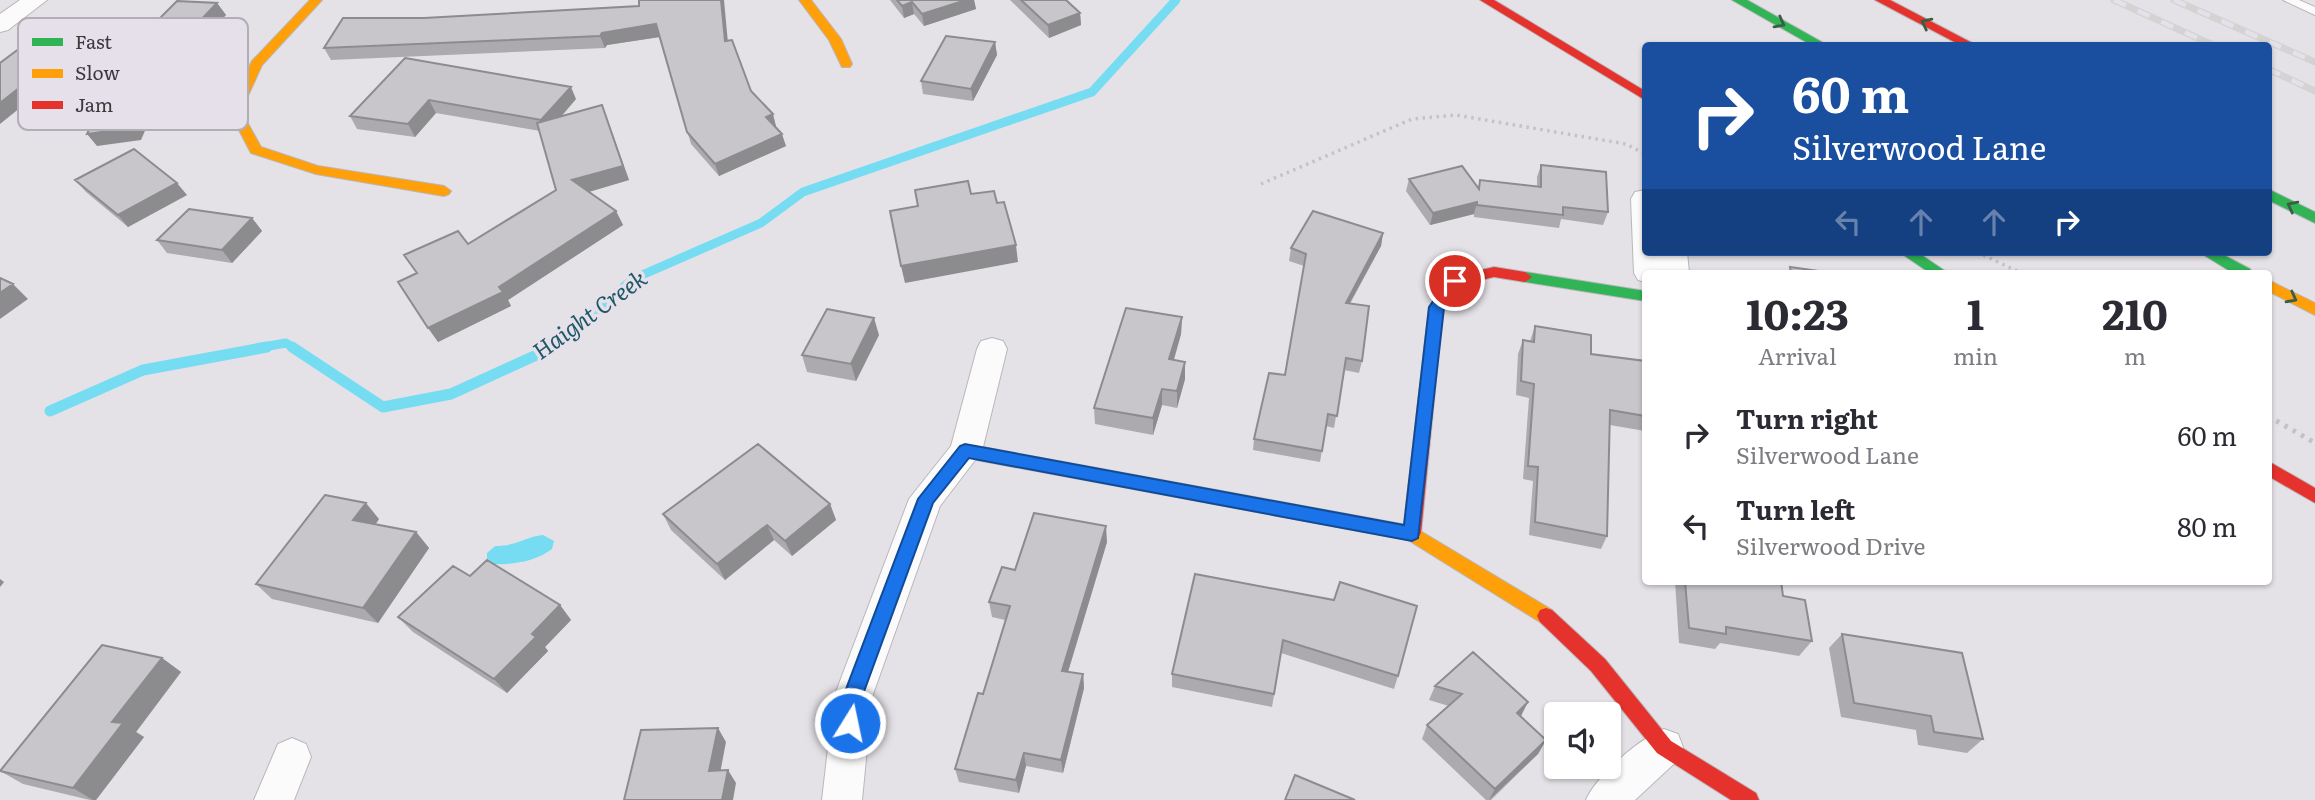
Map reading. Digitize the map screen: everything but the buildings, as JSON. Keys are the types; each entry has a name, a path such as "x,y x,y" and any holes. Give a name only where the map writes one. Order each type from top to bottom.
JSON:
{"main road":[{"path":"248,82 256,64 316,0"},
{"path":"805,0 835,39 846,64"},
{"path":"1486,0 1642,94"},
{"path":"1738,0 1816,42"},
{"path":"1881,0 1964,42"},
{"path":"245,130 256,150 316,170 444,191"},
{"path":"2272,196 2315,218"},
{"path":"1913,256 1936,270"},
{"path":"2213,256 2239,270"},
{"path":"1412,533 1436,307 1455,281 1494,272 1642,296"},
{"path":"2272,287 2315,310"},
{"path":"965,451 1412,533 1484,575 1553,621 1598,665 1664,747 1749,800"},
{"path":"2272,470 2315,496"}],"street":[{"path":"0,26 35,0"},
{"path":"842,800 853,697 926,499 965,451 992,349"},
{"path":"1606,800 1664,747"},
{"path":"274,800 292,757"}],"lane":[{"path":"2289,0 2315,11"}],"path":[{"path":"1261,184 1412,119 1455,115 1626,144 1642,152"},
{"path":"1985,256 2015,270"},
{"path":"2272,418 2315,443"}],"water":[{"path":"543,535 554,541 552,549 545,554 521,562 487,564 487,553 495,546 510,545"}],"waterway":[{"name":"Haight Creek","path":"552,348 633,279 761,223 803,192 1092,92 1176,0"},
{"name":"Haight Creek","path":"257,348 286,343 294,348"},
{"name":"Haight Creek","path":"50,411 143,370 267,347"},
{"name":"Haight Creek","path":"292,347 383,407 451,394 552,348"}],"railway":[{"path":"2114,0 2206,42"},
{"path":"2174,0 2270,42"},
{"path":"2272,43 2315,62"},
{"path":"2272,71 2315,91"}],"traffic: fast":[{"path":"1738,0 1816,42"},
{"path":"2272,196 2315,218"},
{"path":"1913,256 1936,270"},
{"path":"2213,256 2239,270"},
{"path":"1525,277 1642,296"}],"traffic: slow":[{"path":"248,82 256,64 316,0"},
{"path":"805,0 835,39 846,64"},
{"path":"245,130 256,150 316,170 444,191"},
{"path":"2272,287 2315,310"},
{"path":"966,451 1412,533 1546,616"}],"traffic: jam":[{"path":"1486,0 1642,94"},
{"path":"1881,0 1964,42"},
{"path":"1412,533 1436,307 1455,281 1494,272 1525,277"},
{"path":"2272,470 2315,496"},
{"path":"1546,616 1598,665 1664,747 1749,800"}],"route":[{"path":"850,723 853,697 926,499 965,451 1412,533 1436,307 1455,281"}]}
